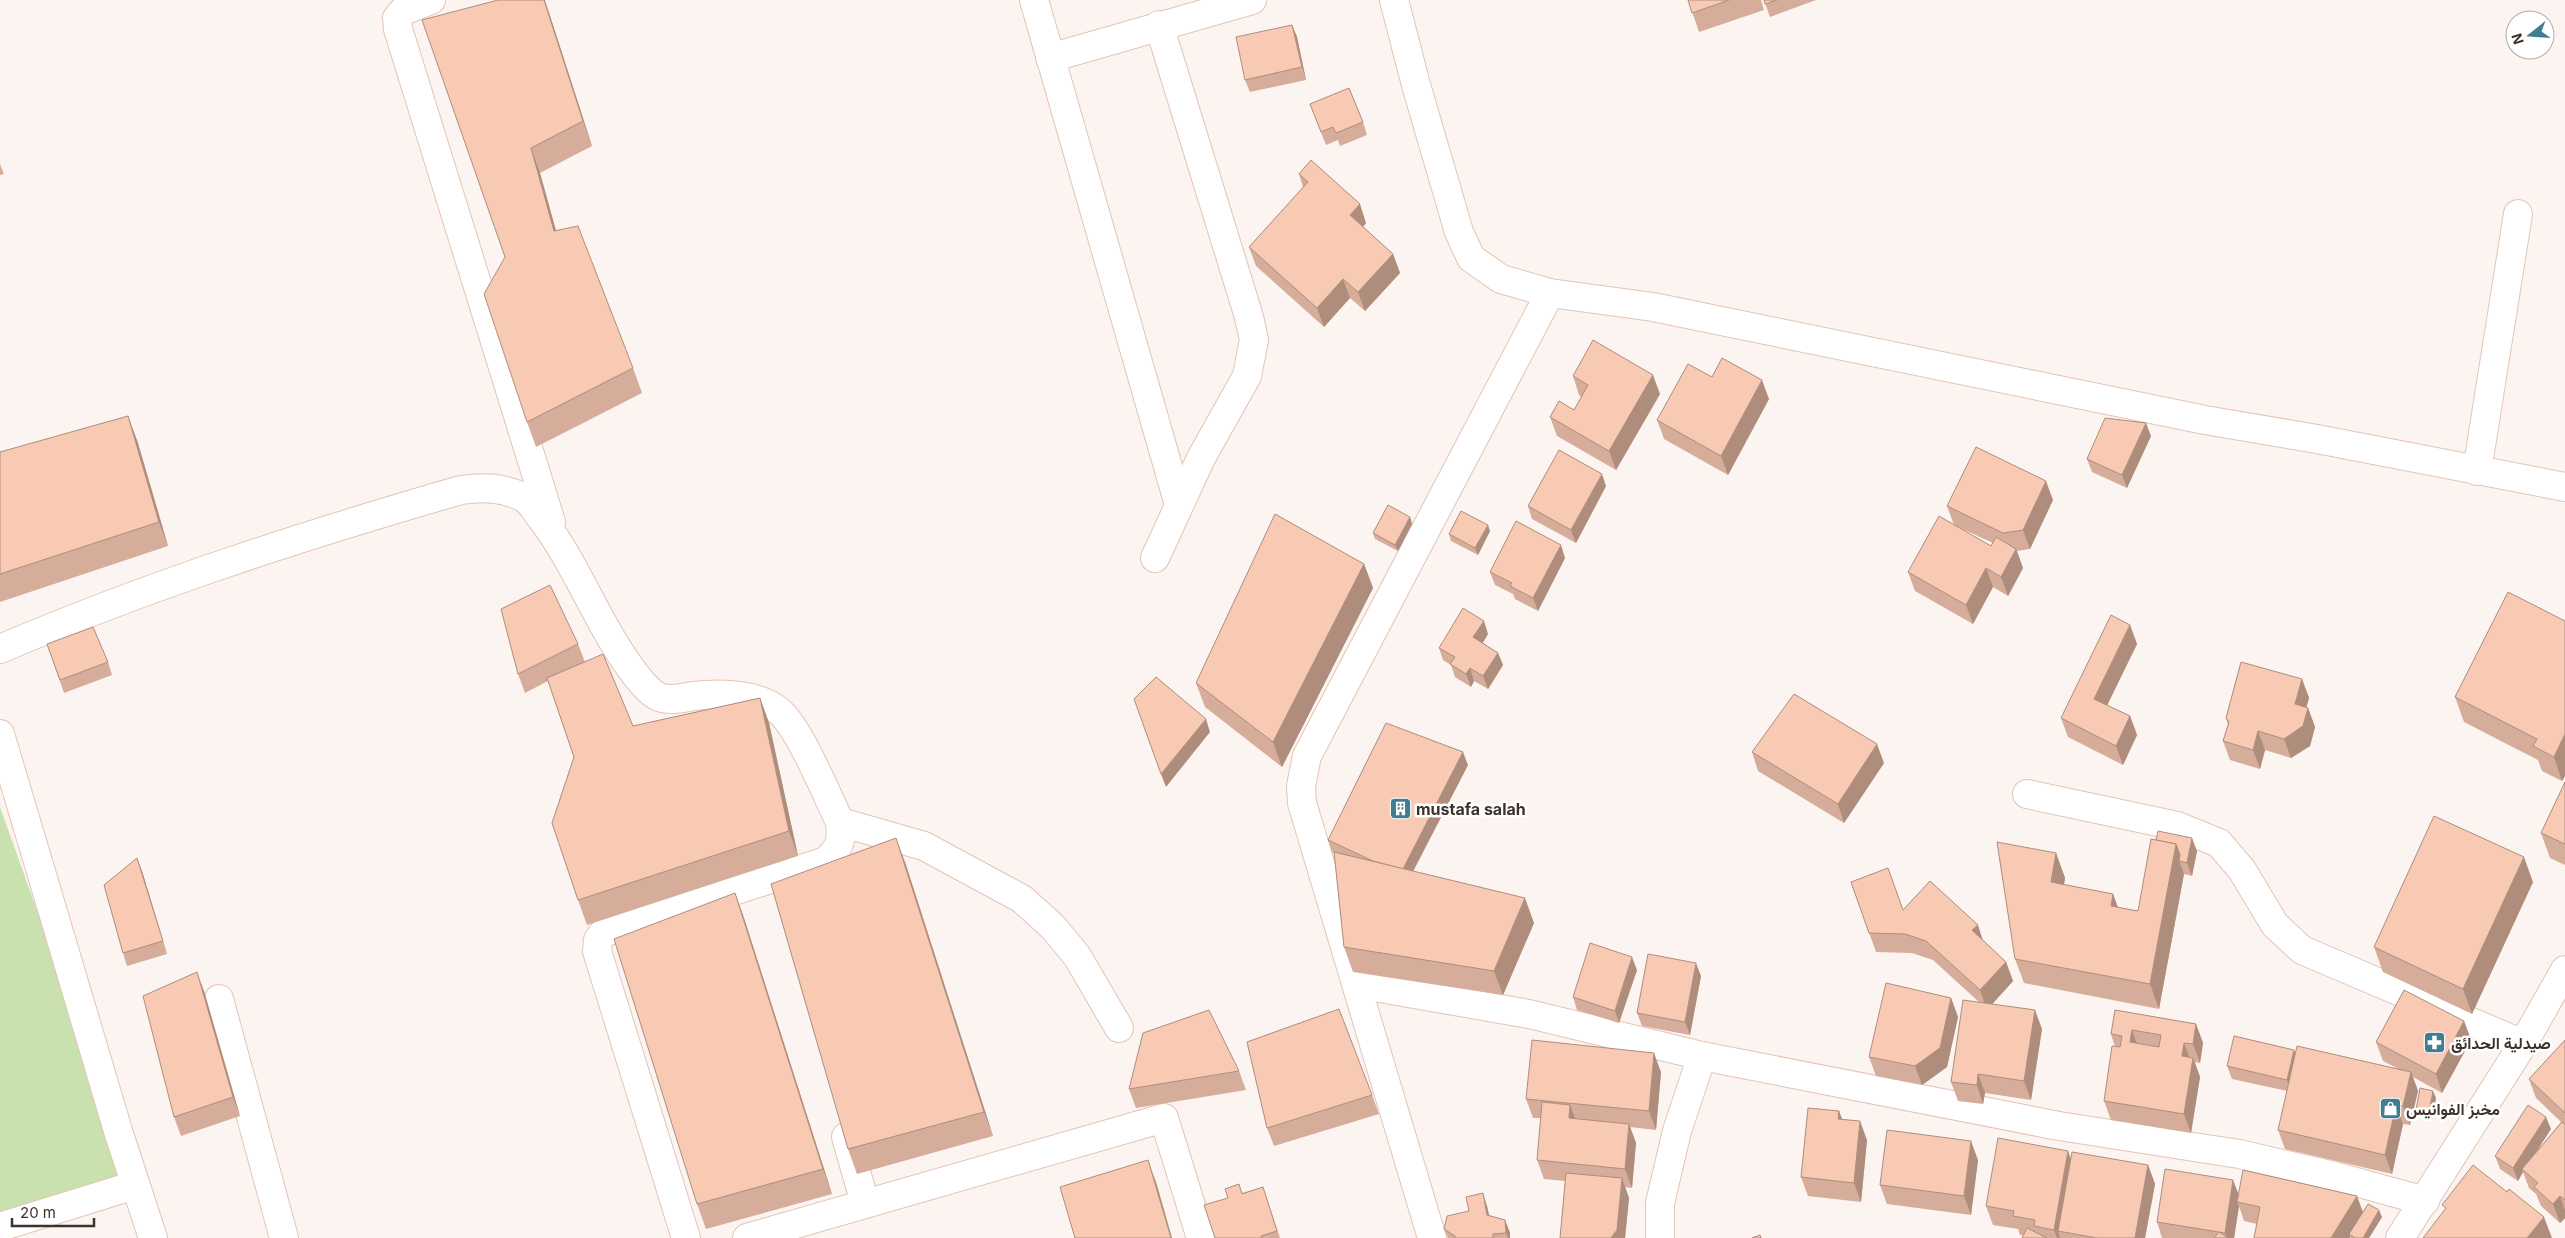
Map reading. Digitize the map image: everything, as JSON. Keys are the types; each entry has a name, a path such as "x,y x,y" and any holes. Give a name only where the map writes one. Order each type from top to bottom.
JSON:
{"street":[{"path":"431,0 403,11 397,18 398,29 556,537"},
{"path":"1034,0 1180,505"},
{"path":"1050,58 1252,0"},
{"path":"1394,0 1458,232 1471,258 1501,279 1550,293 1653,307 2205,420 2316,438 2565,487"},
{"path":"1155,558 1201,458 1247,376 1254,340 1250,317 1160,25"},
{"path":"2477,471 2518,214"},
{"path":"1432,1238 1302,803 1302,786 1307,756 1550,293"},
{"path":"0,649 89,611 327,528 461,490 481,487 499,489 526,499 556,537 616,644 635,673 652,694 661,698 671,699 716,694 757,700 780,712 794,732 840,822 841,837 838,848 826,861 775,890 603,933 598,940 597,951 686,1238"},
{"path":"0,734 152,1238"},
{"path":"2027,794 2177,826 2219,843 2242,870 2276,925 2302,950 2523,1044"},
{"path":"840,822 924,846 1022,899 1053,927 1077,956 1119,1028"},
{"path":"2400,1238 2523,1044 2565,970"},
{"path":"1357,984 1529,1014 1702,1056 2060,1126 2239,1154 2334,1176 2424,1201"},
{"path":"219,999 284,1238"},
{"path":"1660,1238 1660,1203 1677,1131 1702,1056"},
{"path":"840,1117 866,1203"},
{"path":"747,1238 1164,1118 1201,1238"},
{"path":"0,1227 135,1185"}],"green space":[{"path":"0,807 135,1185 0,1227"}],"building":[{"path":"498,0 544,0 583,121 531,148 554,231 578,226 633,368 527,422 484,294 505,257 422,20"},
{"path":"1688,0 1729,0 1692,13"},
{"path":"1764,0 1777,0 1765,4"},
{"path":"1292,25 1302,67 1245,80 1236,37"},
{"path":"1349,88 1363,122 1336,133 1333,127 1321,132 1310,104"},
{"path":"1311,160 1360,204 1350,215 1393,254 1358,292 1343,279 1317,308 1249,247 1308,182 1299,174"},
{"path":"1593,340 1653,375 1609,451 1550,417 1559,401 1574,410 1588,385 1573,376"},
{"path":"1722,358 1762,380 1721,456 1657,420 1688,364 1712,377"},
{"path":"128,416 159,522 0,574 0,452"},
{"path":"2105,418 2146,423 2122,475 2087,459"},
{"path":"1976,447 2046,481 2023,530 2003,533 1947,506"},
{"path":"1559,450 1602,474 1571,530 1528,506"},
{"path":"1388,505 1410,517 1395,545 1373,533"},
{"path":"1461,511 1488,525 1475,548 1449,534"},
{"path":"1275,514 1364,564 1273,742 1196,683"},
{"path":"1939,516 1991,546 1996,537 2016,549 2001,577 1986,568 1966,605 1908,572"},
{"path":"1516,521 1561,545 1533,598 1510,586 1512,583 1490,572"},
{"path":"550,585 578,644 518,674 501,609"},
{"path":"2508,592 2565,621 2565,734 2554,757 2533,746 2537,739 2455,697"},
{"path":"1463,608 1484,621 1473,637 1498,653 1483,676 1470,668 1466,674 1450,664 1455,657 1439,648"},
{"path":"2111,615 2130,625 2094,699 2130,716 2116,746 2061,718"},
{"path":"93,627 108,662 60,680 47,644"},
{"path":"603,654 633,726 760,698 789,831 578,900 552,823 574,757 547,678"},
{"path":"2241,662 2302,679 2295,704 2308,708 2303,726 2284,739 2258,731 2253,750 2223,741 2229,722 2226,718"},
{"path":"1156,677 1206,719 1161,774 1134,699"},
{"path":"1794,694 1877,744 1838,804 1752,752"},
{"name":"mustafa salah","path":"1386,723 1463,752 1403,869 1373,861 1328,840"},
{"path":"2565,782 2565,844 2541,833"},
{"path":"2434,816 2524,857 2463,989 2374,947"},
{"path":"2158,831 2192,838 2187,863 2179,861 2180,855 2176,844 2156,840"},
{"path":"896,838 984,1112 848,1149 771,884"},
{"path":"2151,839 2176,844 2150,984 2015,959 1997,842 2056,853 2051,882 2113,894 2111,906 2138,911"},
{"path":"1334,852 1525,898 1494,971 1344,947"},
{"path":"137,858 163,941 123,953 104,885"},
{"path":"1888,868 1903,910 1930,881 1978,925 1972,930 2006,962 1980,990 1926,941 1905,934 1869,933 1851,882"},
{"path":"735,893 823,1169 697,1204 614,939"},
{"path":"1590,943 1632,957 1615,1011 1573,997"},
{"path":"1648,954 1696,963 1685,1022 1637,1013"},
{"path":"197,972 233,1097 174,1117 143,996"},
{"path":"1886,983 1951,998 1940,1048 1915,1066 1869,1057"},
{"path":"2404,990 2464,1021 2436,1074 2376,1042"},
{"path":"1963,1000 2035,1010 2024,1081 1978,1074 1977,1085 1951,1082"},
{"path":"1339,1009 1372,1095 1267,1128 1247,1042"},
{"path":"1209,1010 1239,1071 1129,1089 1143,1033"},
{"path":"2115,1010 2196,1024 2193,1044 2184,1043 2182,1056 2193,1058 2184,1114 2104,1101 2112,1046 2120,1047 2122,1036 2111,1034","holes":["2132,1030 2161,1035 2159,1047 2130,1042"]},
{"path":"2234,1036 2294,1050 2287,1080 2227,1066"},
{"path":"1532,1040 1654,1053 1649,1111 1526,1099"},
{"path":"2565,1040 2565,1113 2529,1079"},
{"path":"2297,1046 2411,1072 2403,1106 2396,1105 2385,1155 2278,1130"},
{"path":"2420,1088 2433,1091 2429,1112 2416,1110"},
{"path":"1542,1102 1570,1105 1569,1118 1629,1124 1625,1169 1537,1160"},
{"path":"2528,1105 2546,1117 2513,1168 2495,1156"},
{"path":"1808,1108 1839,1111 1838,1119 1860,1121 1854,1183 1801,1177"},
{"path":"2562,1122 2565,1125 2565,1200 2560,1196 2553,1204 2534,1187 2538,1183 2522,1169"},
{"path":"1887,1130 1971,1141 1964,1196 1880,1185"},
{"path":"1998,1138 2068,1151 2054,1230 2034,1226 2035,1220 2013,1216 2014,1211 1986,1206"},
{"path":"2072,1152 2148,1165 2135,1238 2097,1238 2058,1231"},
{"path":"1148,1160 1171,1238 1075,1238 1060,1187"},
{"path":"2473,1165 2507,1192 2509,1189 2544,1217 2527,1238 2423,1238 2446,1208 2442,1205"},
{"path":"2165,1169 2233,1180 2225,1233 2157,1222"},
{"path":"2243,1170 2357,1196 2331,1238 2254,1238 2260,1207 2237,1202"},
{"path":"1566,1173 1622,1178 1617,1230 1611,1238 1560,1238"},
{"path":"1239,1184 1242,1194 1263,1187 1277,1231 1261,1236 1262,1238 1215,1238 1204,1205 1228,1198 1225,1189"},
{"path":"1483,1193 1487,1215 1505,1220 1506,1233 1493,1234 1493,1238 1455,1238 1455,1236 1444,1229 1447,1216 1469,1211 1466,1197"},
{"path":"2368,1204 2379,1210 2363,1238 2355,1238 2349,1234"},
{"path":"2027,1228 2047,1238 2022,1238"},
{"path":"2219,1232 2228,1238 2214,1238"}],"place":[{"name":"mustafa salah","path":"1400,809"},
{"name":"صيدلية الحدائق","path":"2435,1043"},
{"name":"مخبز الفوانيس","path":"2390,1109"}]}
